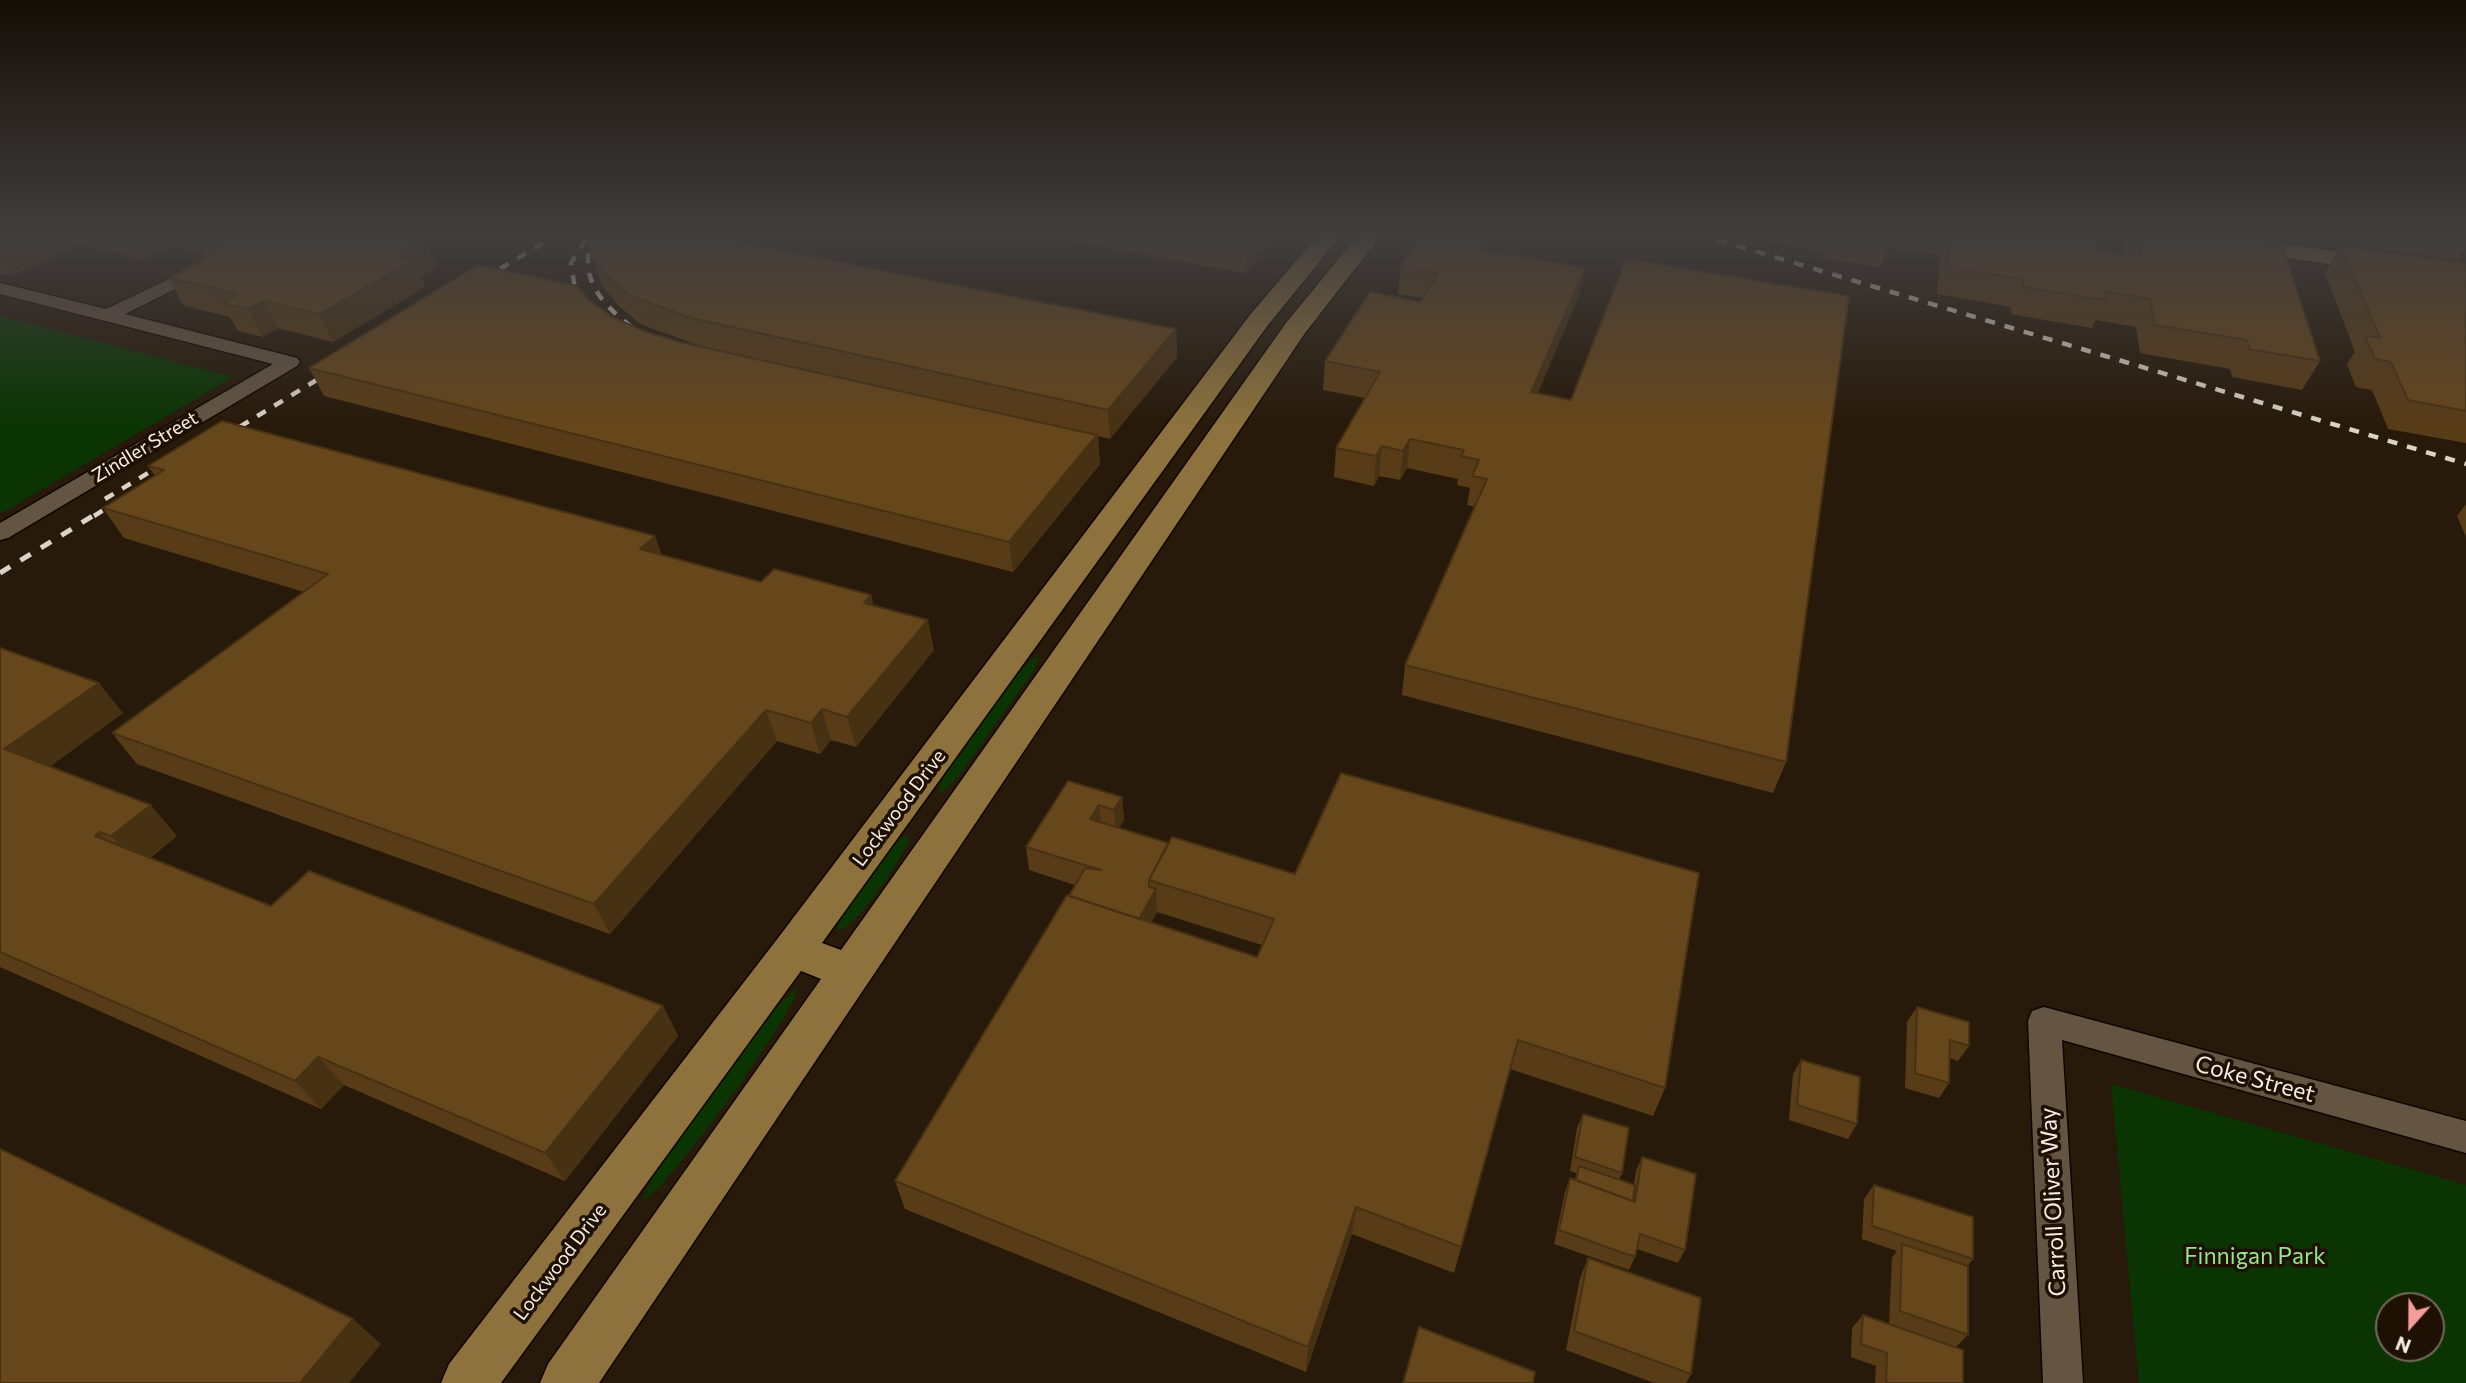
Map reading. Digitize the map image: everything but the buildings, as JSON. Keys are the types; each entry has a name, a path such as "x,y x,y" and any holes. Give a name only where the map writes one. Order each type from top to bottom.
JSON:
{"main road":[{"name":"Lockwood Drive","path":"468,1383 1277,299"},
{"path":"567,1383 1295,328 1319,299"},
{"path":"902,804 956,822"},
{"path":"793,950 851,972"}],"street":[{"path":"43,299 109,315 142,299"},
{"name":"Zindler Street","path":"0,533 290,362 109,315"},
{"name":"Coke Street","path":"2044,1021 2466,1137"},
{"name":"Carroll Oliver Way","path":"2044,1021 2063,1383"}],"green space":[{"path":"0,316 233,377 0,514"},
{"path":"1037,656 1039,659 1034,670 958,777 943,791 938,792 952,765 982,720 1015,678"},
{"path":"905,835 909,838 905,847 878,891 856,918 837,931 840,919 854,893"},
{"path":"798,986 777,1029 727,1102 674,1170 642,1201 656,1168 770,1014"},
{"name":"Finnigan Park","path":"2111,1084 2466,1185 2466,1383 2139,1383"}],"railway":[{"path":"601,299 637,331"},
{"path":"1914,299 2466,464"},
{"path":"223,437 333,370"},
{"path":"105,499 168,461"},
{"path":"94,516 121,499"},
{"path":"0,573 96,514"}]}
